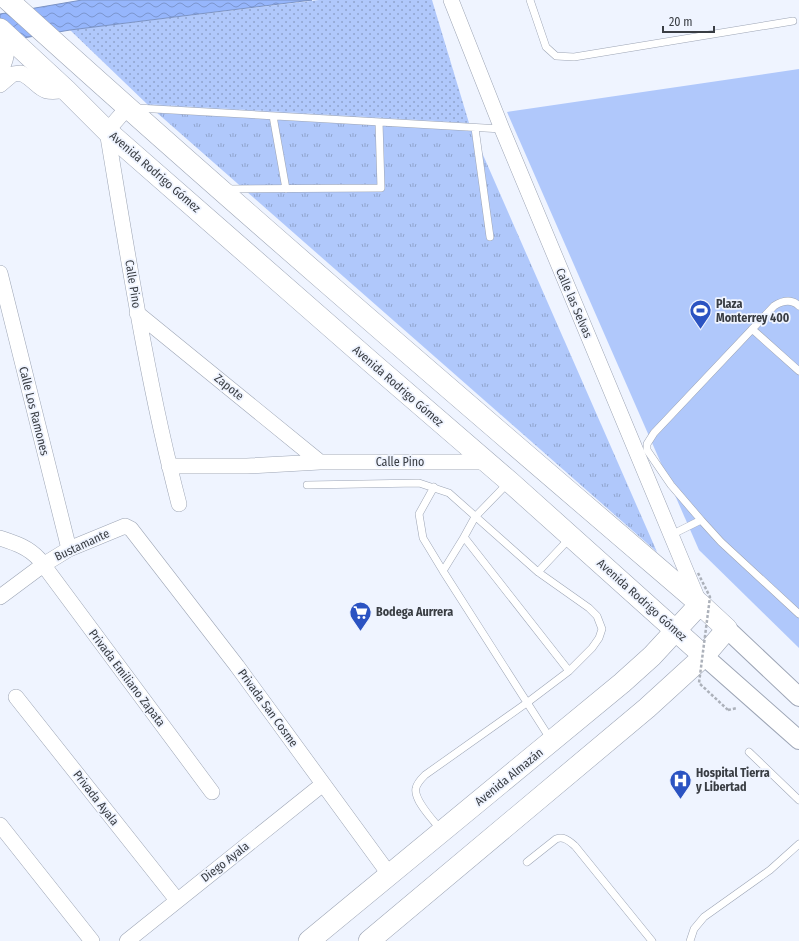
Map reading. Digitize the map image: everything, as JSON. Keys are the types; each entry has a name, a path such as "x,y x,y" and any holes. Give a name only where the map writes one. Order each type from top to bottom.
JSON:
{"main road":[{"path":"8,0 127,108 398,346 700,604 727,629 704,656 647,708 369,941"},
{"name":"Avenida Rodrigo Gómez","path":"4,32 107,131 372,364 510,482 704,656"},
{"name":"Avenida Almazán","path":"309,941 628,678 652,656 700,604"}],"street":[{"name":"Calle las Selvas","path":"451,0 502,129 642,448 671,535 700,604"},
{"path":"0,70 6,56 4,32"},
{"path":"0,85 13,74 21,73 47,92 66,90"},
{"path":"107,131 127,108"},
{"name":"Calle Pino","path":"107,131 137,313 169,466 179,504"},
{"name":"Calle Los Ramones","path":"0,272 2,291 68,549"},
{"name":"Zapote","path":"137,313 320,462"},
{"name":"Calle Pino","path":"169,466 247,466 320,462 487,462"},
{"name":"Bustamante","path":"0,597 42,565 68,549 125,526 131,529 144,544"},
{"name":"Privada Emiliano Zapata","path":"0,538 25,547 33,553 212,792"},
{"name":"Privada San Cosme","path":"144,544 237,666 389,874"},
{"path":"727,629 799,697"},
{"name":"Avenida Rodrigo Gómez","path":"704,656 799,740"},
{"name":"Privada Ayala","path":"16,697 177,900"},
{"name":"Diego Ayala","path":"127,941 323,784"},
{"path":"0,825 92,941"}],"lane":[{"path":"530,0 546,47 556,56 574,57 793,21"},
{"path":"127,108 502,129"},
{"path":"273,116 286,189"},
{"path":"220,189 381,188 379,122"},
{"path":"475,128 490,237"},
{"path":"799,306 789,301 782,301 774,306 654,433 642,448 647,450 662,473 721,542 799,614"},
{"path":"752,329 799,371"},
{"path":"443,571 475,517 510,482"},
{"path":"306,485 418,483 449,493 538,572 589,608 597,616 602,629 599,638 592,648 569,671 425,775 419,781 415,788 419,802 443,832"},
{"path":"434,487 419,514 423,538 552,742"},
{"path":"671,535 701,520"},
{"path":"464,537 569,671"},
{"path":"538,572 571,537"},
{"path":"749,752 799,800"},
{"path":"527,862 556,839 560,837 568,840 575,846 652,941"},
{"path":"690,941 694,929 704,918 770,870 799,844"}],"path":[{"path":"698,574 710,597 699,683 728,710"}],"green space":[{"path":"319,0 432,0 469,123 147,104 70,30"},
{"name":"Plaza Monterrey 400","path":"799,69 799,648 699,550 507,112"},
{"path":"147,104 469,123 657,552"}],"water":[{"path":"82,0 312,0 70,30 0,42 0,14"}],"place":[{"name":"Plaza Monterrey 400","path":"701,330"},
{"name":"Bodega Aurrera","path":"360,632"},
{"name":"Hospital Tierra y Libertad","path":"680,800"}]}
